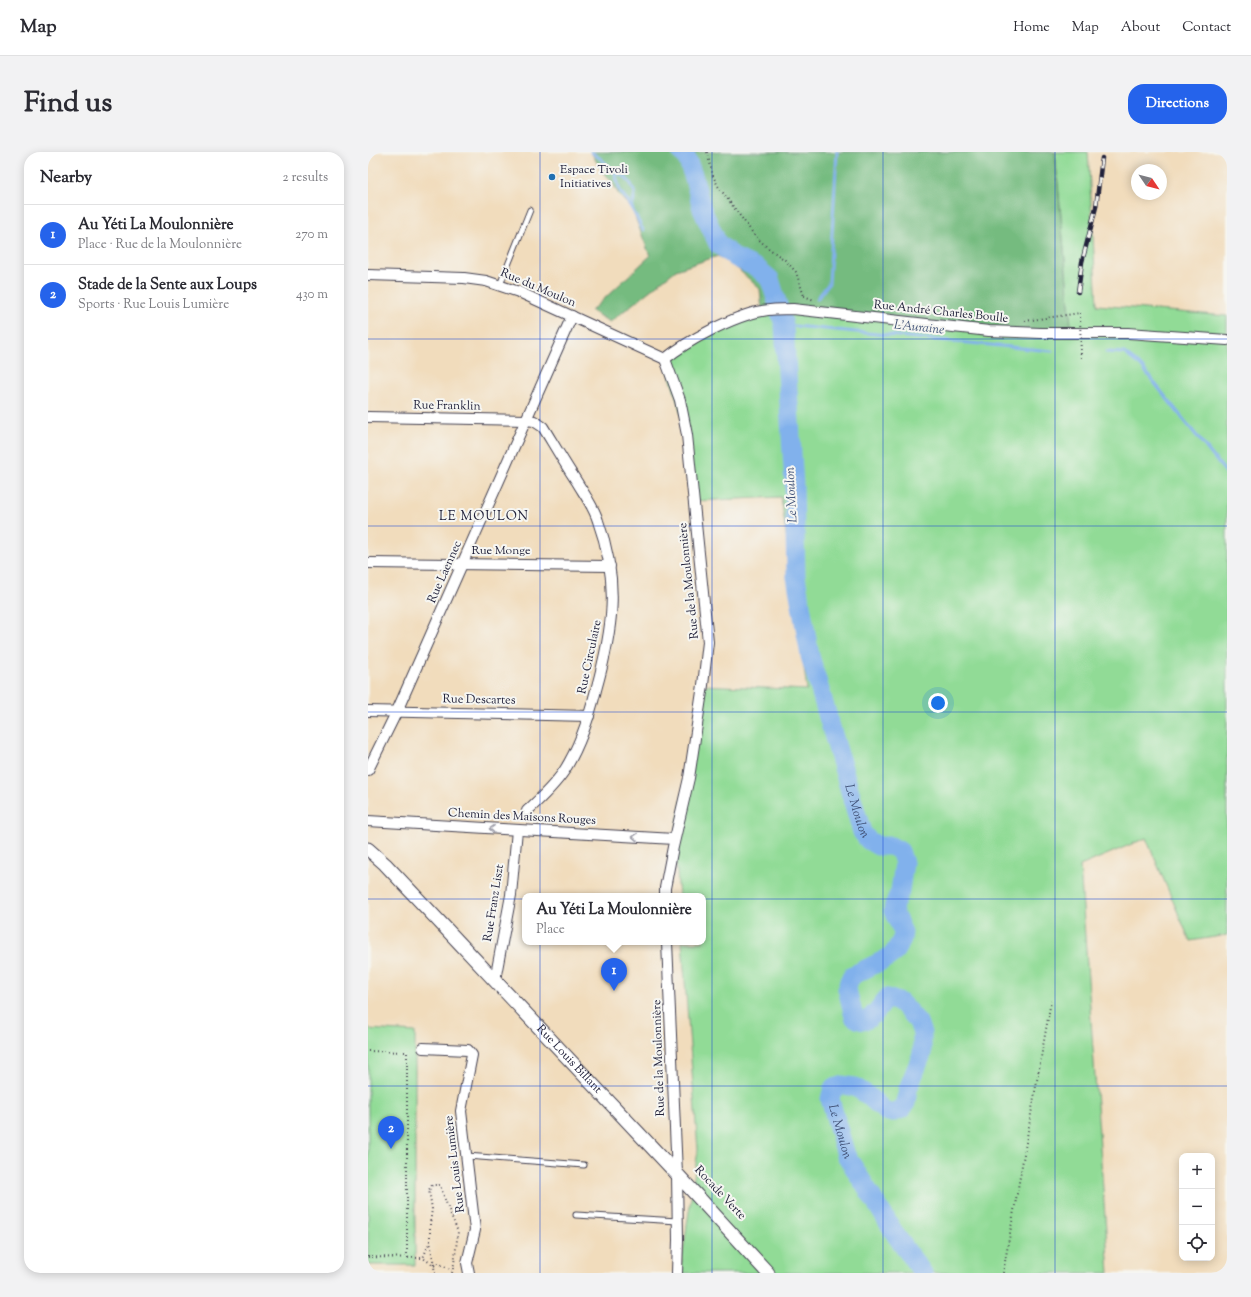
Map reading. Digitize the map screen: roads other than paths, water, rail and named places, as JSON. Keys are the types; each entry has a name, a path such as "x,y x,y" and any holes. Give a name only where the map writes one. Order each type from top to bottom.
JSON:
{"street":[{"name":"Rue du Moulon","path":"368,275 464,278 486,281 519,292 665,359"},
{"name":"Rue André Charles Boulle","path":"665,359 677,349 713,329 742,316 762,311 793,309 989,331 1041,333 1128,333 1227,340"},
{"name":"Rue Laennec","path":"368,770 397,711 572,316"},
{"name":"Rue de la Moulonnière","path":"665,359 680,400 687,435 708,642 689,778 674,839 665,893"},
{"name":"Rue Franklin","path":"368,417 526,420"},
{"name":"Rue Circulaire","path":"526,420 534,421 543,428 598,519 606,543 610,566 612,594 611,624 604,661 589,716 576,748 563,771 546,793 527,811"},
{"name":"Rue Monge","path":"368,563 610,566"},
{"name":"Rue Descartes","path":"368,710 589,716"},
{"name":"Chemin des Maisons Rouges","path":"368,822 674,839"},
{"name":"Rue Franz Liszt","path":"495,980 511,895 516,830"},
{"name":"Rue Louis Billant","path":"368,849 385,864 495,980 768,1273"},
{"name":"Rue de la Moulonnière","path":"668,945 677,1174 677,1273"},
{"name":"Rue Louis Lumière","path":"423,1048 468,1050 472,1055 460,1111 467,1156 475,1230 466,1263 469,1273"}],"lane":[{"path":"500,285 530,210"},
{"path":"467,1156 584,1165"},
{"path":"576,1215 678,1221"}],"waterway":[{"path":"591,152 615,172 625,177 631,184 635,193 632,209"},
{"name":"Le Moulon","path":"681,152 686,156 694,178 702,209 718,244 736,258 757,268 770,279 784,325 794,485 796,577 810,656 862,832 868,840 878,846 891,846 900,851 904,863 900,891 893,911 903,932 902,939 894,953 886,959 853,975 849,981 847,989 854,1017 864,1021 872,1017 887,998 901,1003 918,1022 922,1033 922,1054 908,1089 906,1103 902,1109 894,1112 888,1112 855,1087 843,1085 833,1088 830,1099 846,1155 897,1237 923,1273"},
{"path":"817,299 829,283 837,152"},
{"path":"615,172 620,191 629,203 643,230"},
{"name":"L'Auraine","path":"784,325 1052,351"},
{"name":"L'Auraine","path":"1106,352 1124,353 1141,366 1227,474"}],"railway":[{"path":"1078,292 1082,262 1096,207 1102,158"}],"place":[{"name":"Espace Tivoli Initiatives","path":"552,177"},
{"name":"Au Yéti La Moulonnière","path":"614,991"},
{"name":"Stade de la Sente aux Loups","path":"391,1149"}],"district":[{"name":"LE MOULON","path":"484,517"}]}
